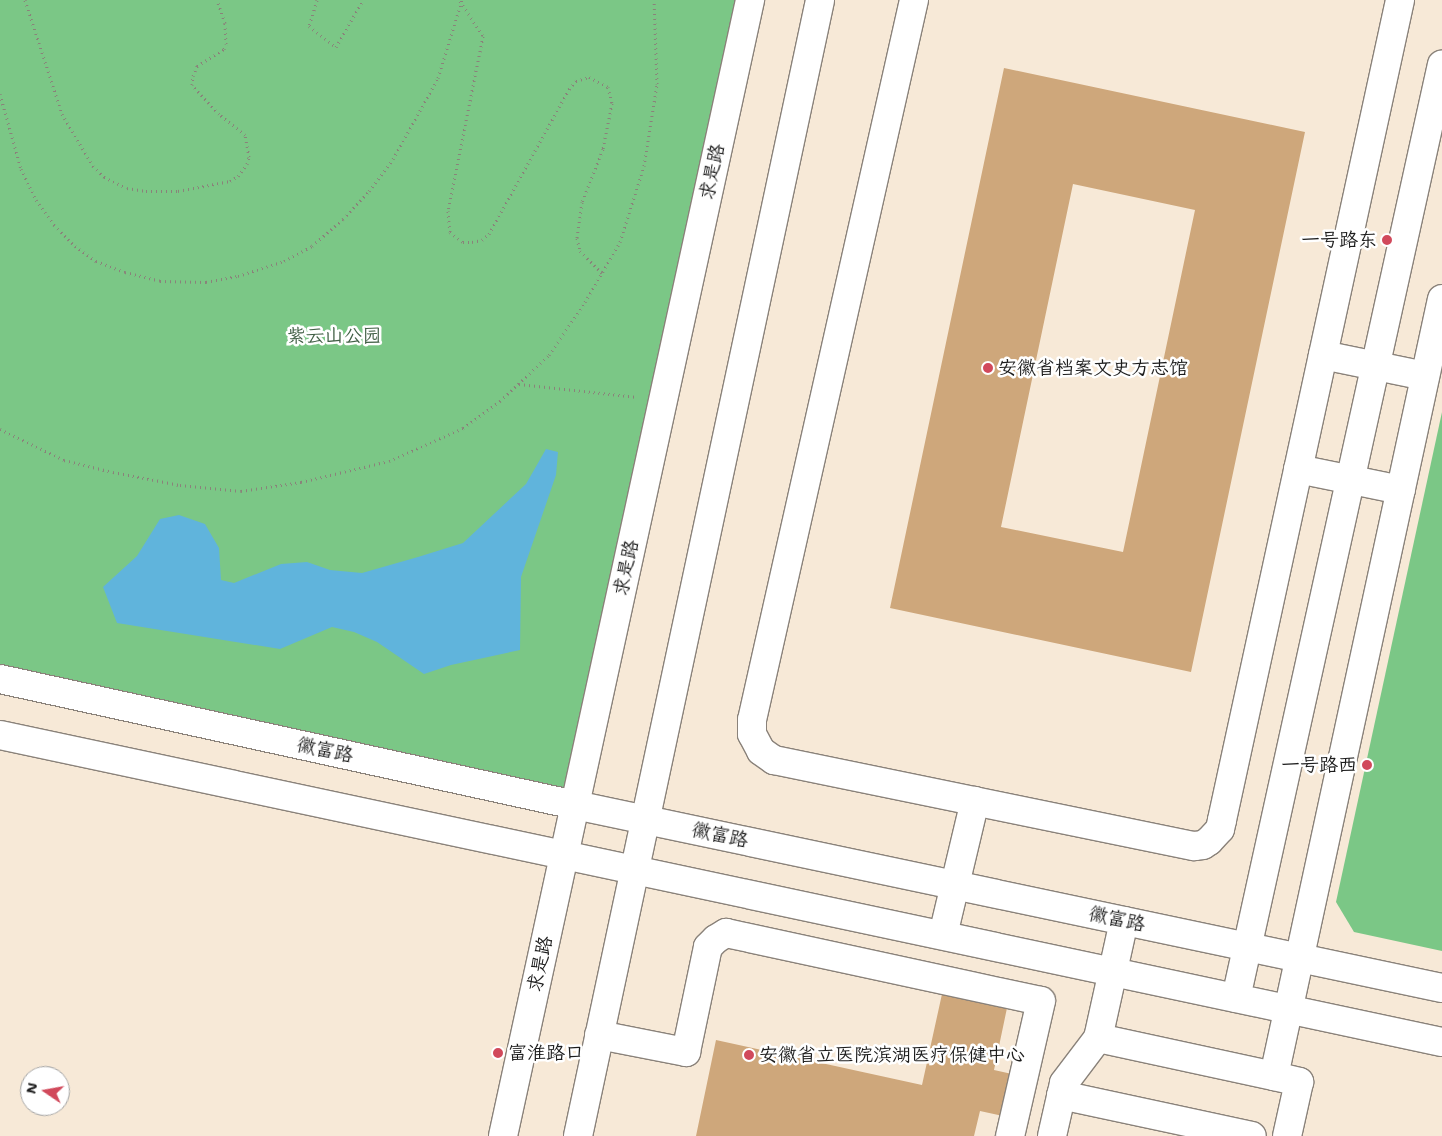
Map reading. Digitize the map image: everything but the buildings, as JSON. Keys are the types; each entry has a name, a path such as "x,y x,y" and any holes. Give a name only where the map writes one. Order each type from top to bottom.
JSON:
{"street":[{"name":"求是路","path":"503,1136 750,0"},
{"path":"578,1136 820,0"},
{"path":"914,0 752,720 752,734 761,751 774,760 1194,846 1203,845 1215,836 1222,820 1400,0"},
{"path":"1236,998 1442,64"},
{"path":"1274,1076 1442,299"},
{"path":"1323,355 1425,376"},
{"path":"1298,469 1401,490"},
{"name":"徽富路","path":"0,678 574,805 1442,988"},
{"path":"0,735 1442,1042"},
{"path":"943,935 975,801"},
{"path":"864,963 874,921"},
{"path":"1052,1136 1061,1095 1070,1072 1098,1038 1124,921"},
{"path":"599,1035 686,1052 708,947 716,938 726,933 1041,1001 1010,1136"},
{"path":"1098,1038 1299,1082 1287,1136"},
{"path":"1061,1095 1191,1129 1252,1136"}],"path":[{"path":"25,0 62,114 93,166 104,177 127,188 146,191 178,191 230,180 238,176 247,164 249,157 245,135 219,114 192,85 197,66 224,48 226,44 225,23 217,0"},
{"path":"317,0 309,26 336,46 363,0"},
{"path":"0,429 64,460 180,485 241,491 301,482 389,462 464,428 500,401 549,355 620,242 644,166 657,84 654,0"},
{"path":"461,1 484,36 448,211 450,232 463,242 482,240 488,234 569,89 576,81 588,77 608,87 612,103 603,149 582,202 577,238 580,251 602,273"},
{"path":"0,94 21,169 32,192 54,225 75,246 96,260 125,272 160,282 206,282 238,276 284,261 312,246 344,220 368,191 393,159 438,78 461,1"},
{"path":"518,384 663,400"}],"green space":[{"name":"紫云山公园","path":"0,0 750,0 575,805 0,679"},
{"path":"1442,412 1442,951 1354,932 1336,902"}],"water":[{"path":"546,449 558,452 556,475 521,577 520,650 451,665 424,674 377,642 354,632 332,627 280,649 117,623 103,587 137,556 160,519 179,515 205,524 219,548 221,580 234,583 281,564 307,562 330,570 362,573 463,543 526,484"}],"place":[{"name":"一号路东","path":"1387,240"},
{"name":"安徽省档案文史方志馆","path":"988,368"},
{"name":"一号路西","path":"1367,765"},
{"name":"富淮路口","path":"498,1053"},
{"name":"安徽省立医院滨湖医疗保健中心","path":"749,1055"}]}
